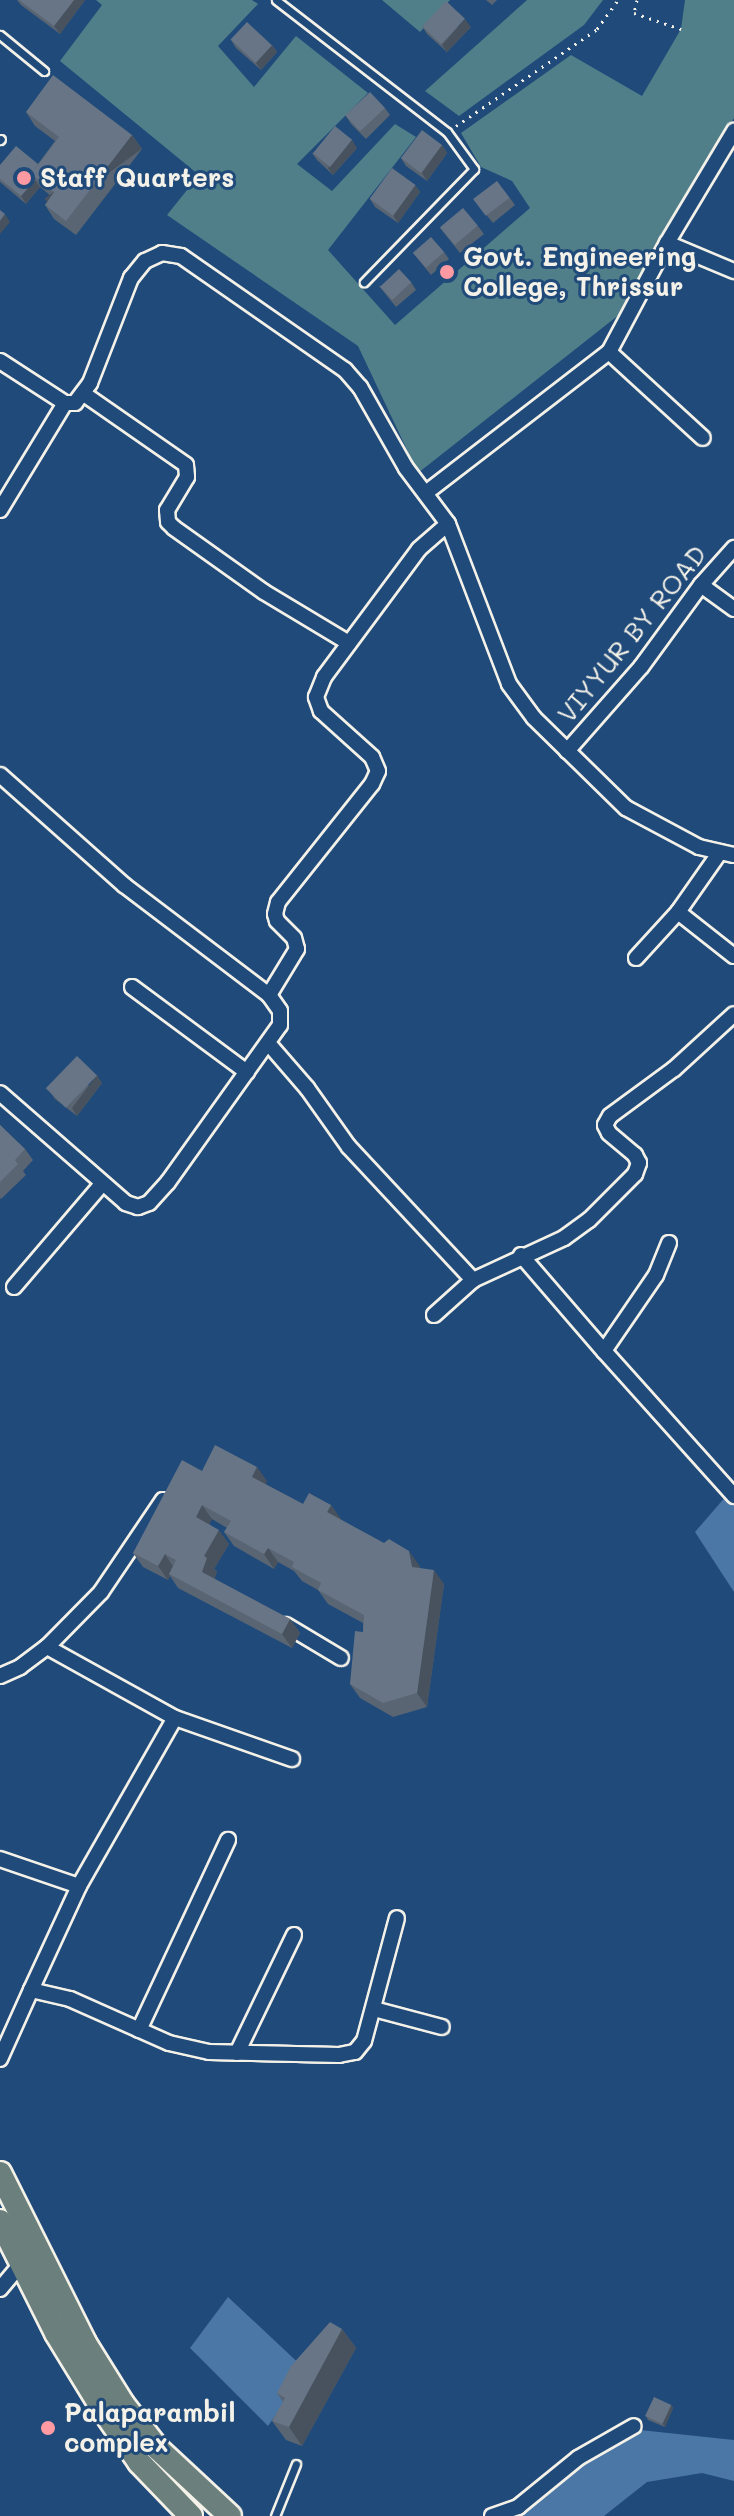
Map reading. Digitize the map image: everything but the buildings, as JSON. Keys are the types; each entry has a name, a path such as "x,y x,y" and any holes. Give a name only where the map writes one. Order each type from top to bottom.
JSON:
{"main road":[{"path":"0,2173 65,2306 123,2404 158,2449 230,2516"},
{"path":"0,2221 105,2413 139,2462 191,2516"}],"street":[{"path":"427,492 609,352 667,243 734,131"},
{"path":"667,243 734,271"},
{"name":"VIYYUR BY ROAD","path":"84,394 131,278 145,261 162,253 181,256 345,370 360,387 406,468 448,524 509,684 534,718 626,808 699,847 727,853"},
{"path":"609,352 703,438"},
{"path":"0,361 65,403 75,403 84,394 186,465 187,477 167,510 168,522 264,592 349,643"},
{"path":"0,510 65,403"},
{"path":"269,995 297,949 294,938 277,921 278,902 372,784 378,771 372,757 321,711 316,697 324,677 419,549 448,524"},
{"name":"VIYYUR BY ROAD","path":"567,751 641,667 701,585 734,548"},
{"path":"701,585 734,609"},
{"path":"0,775 124,885 269,995 280,1011 280,1025 168,1182 149,1203 138,1207 126,1203 102,1184 0,1093"},
{"path":"636,958 727,853"},
{"path":"678,912 734,956"},
{"path":"132,987 247,1072"},
{"path":"434,1315 473,1280 521,1255 564,1238 589,1220 635,1174 639,1163 635,1155 609,1133 605,1125 610,1116 674,1069 734,1014"},
{"path":"268,1043 349,1147 473,1280"},
{"path":"14,1287 102,1184"},
{"path":"604,1351 656,1275 669,1243"},
{"path":"521,1255 604,1351 732,1488"},
{"path":"0,1676 20,1667 47,1647 101,1592 168,1494"},
{"path":"138,1537 152,1545"},
{"path":"274,1618 341,1658"},
{"path":"47,1647 175,1718 292,1759"},
{"path":"0,2059 79,1886 175,1718"},
{"path":"139,2030 228,1840"},
{"path":"0,1859 79,1886"},
{"path":"31,1990 70,1999 139,2030 209,2052 339,2055 355,2052 364,2041 397,1918"},
{"path":"237,2053 294,1935"},
{"path":"374,2009 442,2027"},
{"path":"0,2289 21,2264"},
{"path":"492,2516 518,2507 578,2458 634,2426"}],"lane":[{"path":"276,0 447,132 474,169 364,282"},
{"path":"0,35 44,71"},
{"path":"275,2516 296,2464"}],"path":[{"path":"447,132 597,29 618,0"},
{"path":"637,0 634,13 681,29"}],"green space":[{"path":"96,0 252,0 258,4 218,46 254,87 296,36 368,93 297,164 332,191 395,124 416,137 328,250 395,325 530,208 512,181 481,167 461,133 571,55 642,96 681,29 685,0 734,0 734,118 620,314 418,473 358,346 167,215 199,175 60,61 102,5"},
{"path":"382,0 450,0 420,32"},
{"path":"527,0 603,0 584,25 459,116 425,91"}],"water":[{"path":"727,1495 734,1506 734,1592 695,1532"},
{"path":"228,2297 307,2371 268,2426 190,2348"},
{"path":"640,2430 734,2440 734,2481 702,2473 647,2482 604,2516 512,2516 545,2497 607,2445"}],"place":[{"name":"Staff Quarters","path":"24,178"},
{"name":"Govt. Engineering College, Thrissur","path":"447,272"},
{"name":"Palaparambil complex","path":"48,2428"}]}
